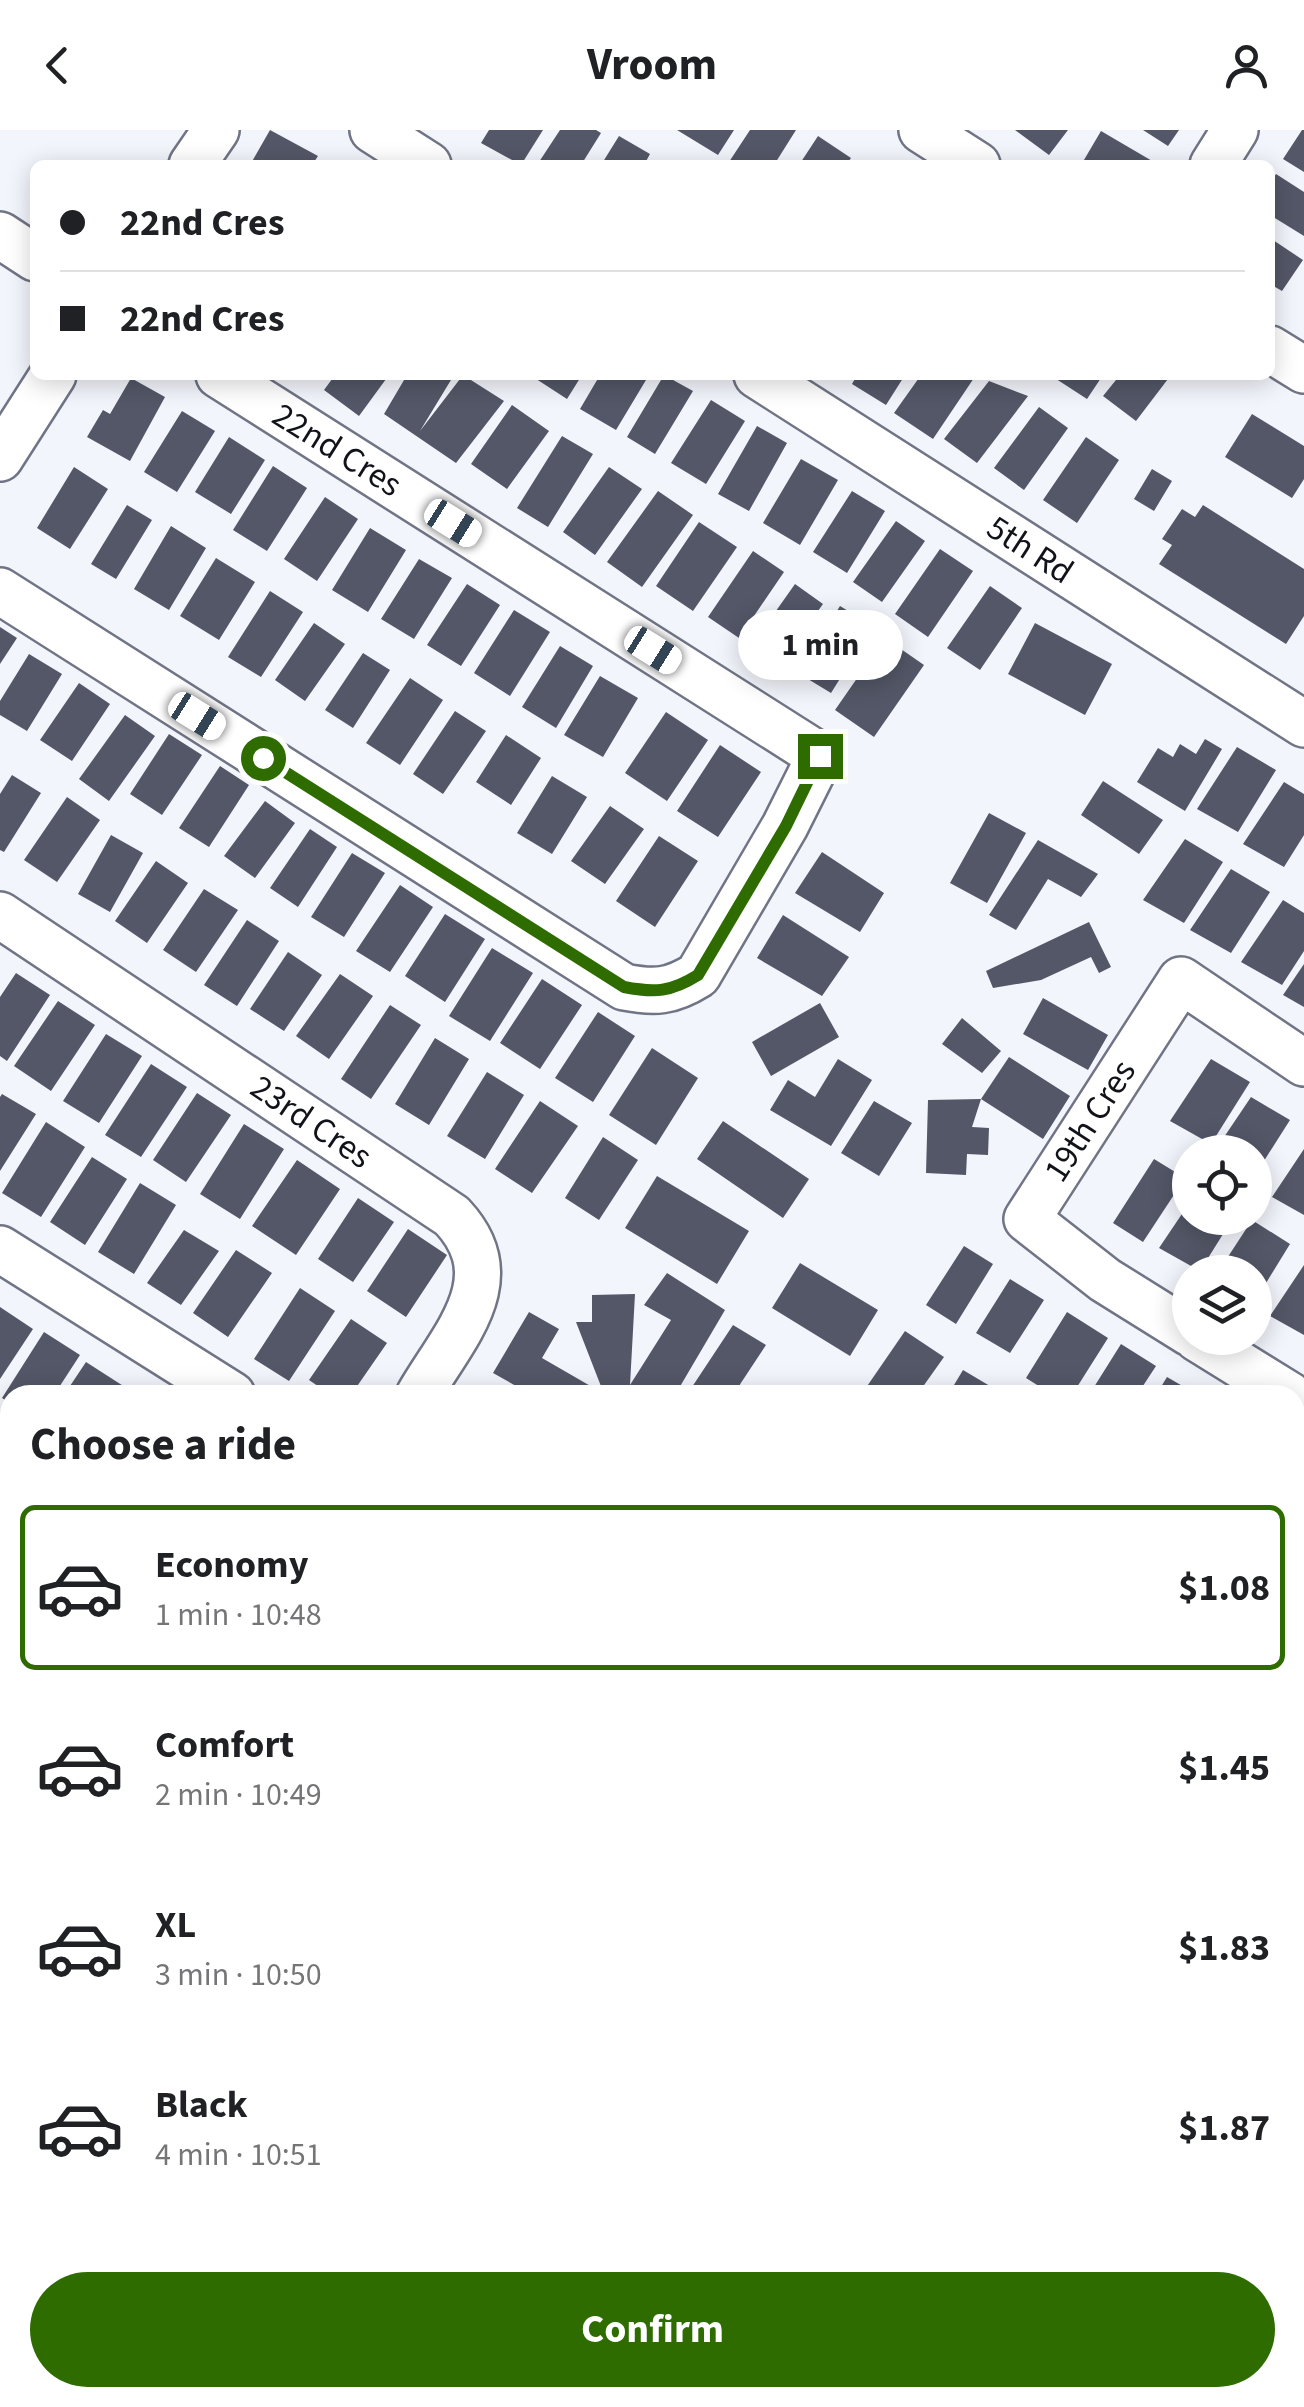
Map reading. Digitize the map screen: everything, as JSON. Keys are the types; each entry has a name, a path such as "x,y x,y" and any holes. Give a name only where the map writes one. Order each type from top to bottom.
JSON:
{"street":[{"path":"195,160 216,130"},
{"path":"373,130 420,160"},
{"path":"922,130 969,160"},
{"path":"1216,160 1235,130"},
{"path":"0,235 30,255"},
{"path":"1275,352 1304,370"},
{"path":"0,458 50,380"},
{"name":"22nd Cres","path":"0,591 624,987 654,993 674,990 698,975 786,826 820,756 227,380"},
{"name":"5th Rd","path":"765,380 1304,724"},
{"name":"23rd Cres","path":"0,915 452,1216 471,1236 480,1268 476,1298 425,1385"},
{"name":"19th Cres","path":"1172,1322 1104,1280 1027,1219 1181,980 1304,1063"},
{"path":"0,1249 216,1385"},
{"path":"1224,1355 1273,1385"}],"building":[{"path":"270,130 318,156 315,160 253,160"},
{"path":"489,130 543,130 524,160 512,160 481,143"},
{"path":"560,130 601,133 584,160 540,160"},
{"path":"677,130 734,130 718,155"},
{"path":"750,130 796,130 777,160 730,160"},
{"path":"1015,130 1068,130 1049,155"},
{"path":"1143,130 1179,130 1168,146"},
{"path":"1304,130 1304,172 1283,159"},
{"path":"1101,131 1150,160 1084,160"},
{"path":"619,136 650,154 647,160 604,160"},
{"path":"818,136 851,158 850,160 802,160"},
{"path":"1275,176 1304,192 1304,236 1275,218"},
{"path":"1275,241 1303,260 1282,291 1275,287"},
{"path":"130,380 165,397 130,461 87,437 103,410 110,414"},
{"path":"331,380 385,380 359,416 324,390"},
{"path":"404,380 451,380 420,431 459,380 471,380 504,401 456,463 384,414"},
{"path":"538,380 579,380 567,399"},
{"path":"597,380 646,380 616,430 580,409"},
{"path":"661,380 673,380 693,391 655,454 627,437"},
{"path":"854,380 902,380 886,405 852,384"},
{"path":"917,380 973,380 933,439 894,413"},
{"path":"1058,380 1100,380 1087,399"},
{"path":"1116,380 1167,380 1136,421 1103,396"},
{"path":"989,381 1028,396 977,463 944,439"},
{"path":"711,400 745,421 706,484 671,463"},
{"path":"512,405 549,431 507,489 471,464"},
{"path":"1039,407 1068,428 1024,490 994,468"},
{"path":"182,411 215,431 177,492 144,472"},
{"path":"1252,414 1304,446 1304,479 1292,498 1225,457"},
{"path":"757,426 787,443 749,511 718,494"},
{"path":"562,436 593,454 548,527 517,508"},
{"path":"229,437 265,460 231,514 195,492"},
{"path":"1086,437 1119,460 1077,523 1043,500"},
{"path":"801,459 838,480 800,545 763,523"},
{"path":"273,466 307,488 267,551 233,530"},
{"path":"74,467 108,489 70,549 37,528"},
{"path":"609,467 642,489 595,555 563,532"},
{"path":"1152,469 1172,481 1154,511 1134,499"},
{"path":"658,491 693,515 642,587 607,562"},
{"path":"852,491 885,511 847,573 813,552"},
{"path":"325,497 358,519 317,581 284,559"},
{"path":"127,505 152,520 116,579 91,564"},
{"path":"1203,505 1304,569 1304,616 1286,644 1159,564 1172,545 1162,539 1182,509 1195,517"},
{"path":"896,521 925,541 882,602 853,582"},
{"path":"699,522 737,547 693,611 656,586"},
{"path":"171,526 206,548 169,610 134,589"},
{"path":"370,528 406,550 368,612 332,590"},
{"path":"940,549 973,571 928,637 895,614"},
{"path":"753,551 784,572 739,638 708,617"},
{"path":"216,558 255,582 219,640 180,616"},
{"path":"419,559 452,578 414,639 381,619"},
{"path":"467,584 500,605 461,666 427,645"},
{"path":"795,584 823,604 779,665 752,645"},
{"path":"990,586 1022,608 980,670 947,648"},
{"path":"270,591 303,612 261,677 228,657"},
{"path":"840,606 873,626 831,693 798,673"},
{"path":"514,610 550,632 510,696 474,673"},
{"path":"314,623 345,644 305,701 275,680"},
{"path":"1035,623 1112,664 1085,715 1008,674"},
{"path":"0,627 17,638 0,664"},
{"path":"885,638 924,665 874,737 835,710"},
{"path":"560,646 593,666 556,728 522,707"},
{"path":"363,653 390,670 353,728 325,710"},
{"path":"29,654 62,674 27,731 0,715 0,701"},
{"path":"600,676 638,698 603,757 564,735"},
{"path":"410,678 443,700 400,765 366,743"},
{"path":"79,683 110,704 72,761 40,740"},
{"path":"455,711 486,731 443,794 413,774"},
{"path":"666,712 708,740 667,801 625,773"},
{"path":"125,715 155,736 109,801 79,779"},
{"path":"169,734 202,755 162,815 130,794"},
{"path":"506,735 541,758 511,805 476,782"},
{"path":"1205,739 1222,749 1185,811 1137,782 1158,748 1173,757 1180,744 1196,754"},
{"path":"720,745 761,772 718,837 677,811"},
{"path":"1237,747 1276,770 1238,832 1197,809"},
{"path":"220,766 249,785 209,847 179,828"},
{"path":"12,775 41,793 4,852 0,850 0,794"},
{"path":"552,776 587,797 552,854 517,833"},
{"path":"1103,781 1163,820 1139,854 1081,815"},
{"path":"1284,782 1304,794 1304,835 1284,867 1243,844"},
{"path":"67,797 100,820 57,882 24,860"},
{"path":"265,801 295,823 255,878 224,856"},
{"path":"610,806 644,829 605,884 571,861"},
{"path":"989,813 1026,833 987,903 950,883"},
{"path":"310,829 337,847 298,907 270,888"},
{"path":"111,835 143,853 110,912 78,894"},
{"path":"659,836 698,861 655,927 616,901"},
{"path":"1185,839 1223,862 1184,923 1143,900"},
{"path":"1038,840 1098,874 1081,897 1048,879 1016,930 989,915"},
{"path":"822,852 884,893 860,932 795,893"},
{"path":"352,853 385,873 344,937 311,917"},
{"path":"156,861 188,883 147,943 115,921"},
{"path":"1231,869 1270,892 1231,953 1190,930"},
{"path":"400,885 433,907 390,972 356,951"},
{"path":"204,889 238,910 196,972 163,950"},
{"path":"1283,900 1304,913 1304,951 1282,985 1241,962"},
{"path":"445,914 485,939 445,1002 405,976"},
{"path":"783,915 849,957 822,996 757,958"},
{"path":"247,920 279,941 237,1006 204,985"},
{"path":"1089,922 1111,967 1099,973 1091,957 1041,980 993,988 986,971"},
{"path":"492,948 533,973 490,1041 449,1016"},
{"path":"288,952 322,975 284,1031 250,1009"},
{"path":"1304,964 1304,1007 1283,995"},
{"path":"16,973 50,995 7,1061 0,1056 0,997"},
{"path":"340,974 373,996 329,1059 296,1036"},
{"path":"542,979 582,1005 540,1069 500,1043"},
{"path":"1043,998 1108,1035 1088,1070 1023,1034"},
{"path":"58,1001 95,1025 51,1091 14,1066"},
{"path":"820,1003 839,1037 771,1076 752,1042"},
{"path":"390,1005 421,1025 371,1099 341,1079"},
{"path":"598,1012 635,1036 593,1102 555,1078"},
{"path":"962,1018 1001,1051 982,1073 942,1044"},
{"path":"106,1034 142,1056 99,1123 63,1101"},
{"path":"435,1038 469,1059 429,1125 395,1104"},
{"path":"652,1048 698,1078 656,1145 609,1115"},
{"path":"1009,1057 1070,1096 1043,1139 981,1099"},
{"path":"838,1059 872,1080 831,1146 770,1110 788,1080 815,1097"},
{"path":"1211,1059 1250,1082 1217,1135 1195,1135 1170,1121"},
{"path":"151,1064 187,1087 141,1157 105,1135"},
{"path":"487,1072 524,1095 485,1159 447,1136"},
{"path":"197,1093 231,1115 186,1182 153,1160"},
{"path":"2,1094 36,1114 0,1171 0,1097"},
{"path":"1251,1097 1290,1120 1272,1148 1272,1135 1225,1135"},
{"path":"981,1099 972,1127 989,1128 988,1155 967,1154 966,1175 926,1173 928,1100"},
{"path":"540,1101 578,1126 532,1193 495,1169"},
{"path":"874,1101 912,1123 879,1176 841,1153"},
{"path":"723,1121 809,1179 783,1218 697,1159"},
{"path":"46,1122 85,1147 41,1217 2,1193"},
{"path":"244,1124 284,1149 240,1219 200,1194"},
{"path":"603,1137 638,1160 599,1220 565,1198"},
{"path":"1304,1149 1304,1215 1272,1197"},
{"path":"92,1157 127,1179 85,1245 50,1222"},
{"path":"1154,1159 1172,1170 1172,1198 1143,1242 1113,1223"},
{"path":"297,1160 340,1189 296,1255 252,1226"},
{"path":"657,1176 749,1231 717,1284 625,1228"},
{"path":"140,1183 176,1205 134,1274 98,1252"},
{"path":"358,1198 394,1222 353,1282 318,1259"},
{"path":"408,1229 447,1255 406,1317 367,1291"},
{"path":"1172,1229 1172,1235 1222,1235 1210,1255 1172,1255 1159,1248"},
{"path":"184,1230 219,1251 181,1305 147,1283"},
{"path":"1272,1233 1290,1244 1272,1273 1272,1255 1229,1255 1242,1235"},
{"path":"964,1246 993,1264 956,1324 926,1305"},
{"path":"236,1250 272,1273 228,1337 193,1313"},
{"path":"800,1263 878,1310 850,1356 772,1308"},
{"path":"1304,1265 1304,1335 1272,1317"},
{"path":"667,1273 725,1310 681,1385 630,1385 671,1320 644,1305"},
{"path":"1010,1279 1044,1300 1010,1353 976,1333"},
{"path":"300,1288 335,1311 289,1381 254,1359"},
{"path":"635,1294 630,1385 600,1385 576,1322 592,1322 592,1295"},
{"path":"0,1307 33,1329 0,1379"},
{"path":"529,1312 559,1329 542,1358 589,1385 514,1385 493,1373"},
{"path":"1067,1312 1108,1338 1078,1385 1037,1385 1026,1378"},
{"path":"351,1319 387,1343 358,1385 316,1385 309,1380"},
{"path":"733,1325 766,1345 740,1385 693,1385"},
{"path":"905,1331 944,1357 924,1385 868,1385"},
{"path":"44,1332 80,1355 60,1385 10,1385"},
{"path":"1121,1344 1156,1366 1144,1385 1095,1385"},
{"path":"86,1362 122,1385 71,1385"},
{"path":"963,1370 988,1385 954,1385"},
{"path":"1167,1377 1181,1385 1162,1385"}],"route":[{"path":"263,758 624,987 654,993 674,990 698,975 786,826 820,756"}]}
